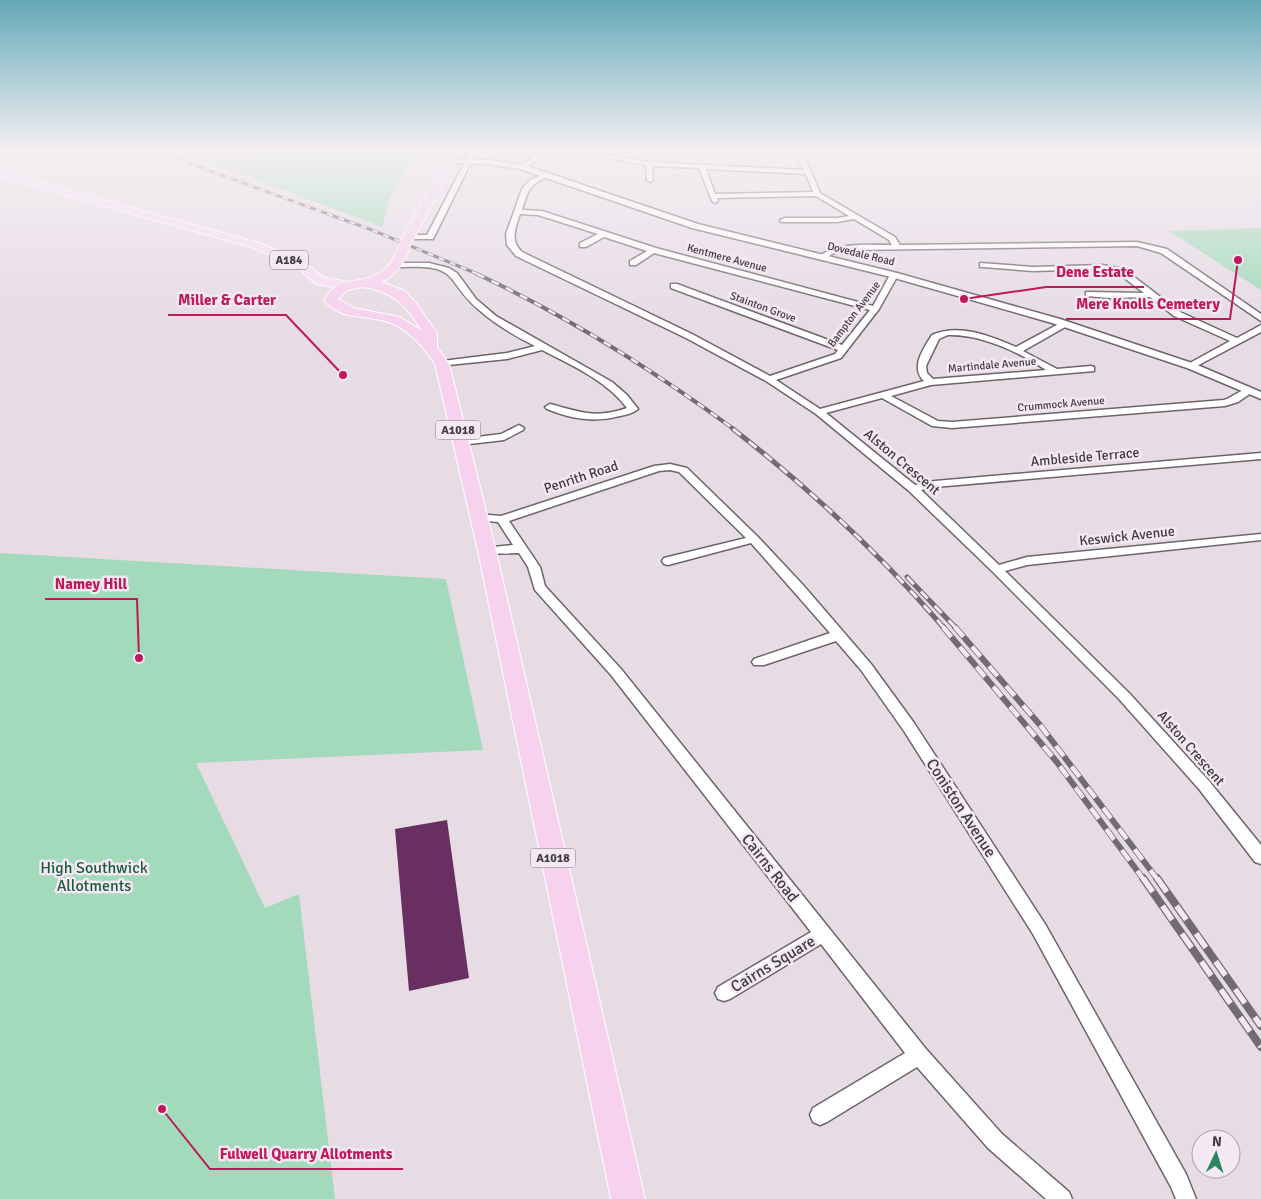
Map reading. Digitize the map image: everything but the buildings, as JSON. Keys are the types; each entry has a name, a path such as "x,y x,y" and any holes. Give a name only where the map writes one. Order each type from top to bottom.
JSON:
{"highway":[{"path":"405,251 396,280 399,295 395,308 367,314 345,310 331,300 335,293 350,286 366,283 389,274 405,251 427,208"},
{"path":"366,283 399,295"},
{"name":"A1018","path":"399,295 431,333 431,346"},
{"name":"A1018","path":"367,314 398,321 431,346 442,364 461,442 490,518 487,552 628,1199"}],"main road":[{"name":"A184","path":"124,208 255,244 300,264 320,281 350,286"},
{"name":"A184","path":"320,281 324,293 331,300"}],"street":[{"path":"405,251 430,237 445,208"},
{"name":"Alston Crescent","path":"519,208 510,234 511,245 519,254 689,336 769,379 819,412 913,489 997,569 1167,742 1261,857"},
{"name":"Dovedale Road","path":"643,208 695,226 894,275 1064,324 1190,366 1261,396"},
{"path":"840,208 892,239 897,246"},
{"name":"Kentmere Avenue","path":"518,212 539,213 653,250 875,309"},
{"path":"784,220 836,220 855,217"},
{"path":"583,245 602,235"},
{"path":"822,258 838,249 897,246 1147,245 1164,251 1261,318"},
{"path":"633,263 653,250"},
{"path":"405,251 453,274 469,296 493,318 541,347 595,375 630,401 633,408 621,414 574,421 550,407"},
{"path":"983,265 1033,268 1102,267 1126,275 1176,314 1237,341"},
{"name":"Bampton Avenue","path":"769,379 838,356 875,309 894,275"},
{"name":"Stainton Grove","path":"674,286 844,349"},
{"path":"1089,294 1110,296 1151,295"},
{"path":"1016,351 1064,324"},
{"path":"1190,366 1261,328"},
{"name":"Martindale Avenue","path":"931,382 922,374 921,366 935,338 949,332 970,334 1016,351 1043,362 1055,372"},
{"path":"442,364 507,356 541,347"},
{"name":"Martindale Avenue","path":"819,412 931,382 1091,370"},
{"name":"Crummock Avenue","path":"881,394 936,424 952,425 1225,403 1234,400 1248,391"},
{"path":"461,442 506,441 518,428"},
{"name":"Ambleside Terrace","path":"913,489 935,484 1261,456"},
{"name":"Penrith Road","path":"490,518 658,468 670,467"},
{"name":"Coniston Avenue","path":"670,467 683,470 754,539 866,667 909,728 1039,929 1116,1065 1179,1181 1186,1199"},
{"name":"Cairns Road","path":"490,518 524,550 534,567 539,587 616,672 919,1055 995,1141 1062,1199"},
{"name":"Keswick Avenue","path":"997,569 1027,561 1261,537"},
{"path":"668,561 754,539"},
{"path":"487,552 509,548 524,550"},
{"path":"759,662 839,635"},
{"name":"Cairns Square","path":"724,993 822,934"},
{"path":"820,1115 919,1055"}],"green space":[{"path":"331,208 387,208 382,227"},
{"path":"1261,228 1261,290 1169,231"},
{"name":"High Southwick Allotments","path":"0,553 446,579 483,750 196,763 265,908 299,894 335,1199 0,1199"}],"railway":[{"path":"312,208 372,230 480,275"},
{"path":"477,274 577,326 673,386 735,430"},
{"path":"733,429 843,523 895,574 944,628"},
{"path":"907,577 956,628"},
{"path":"943,627 1056,761 1144,880"},
{"path":"955,627 1040,725 1158,880"},
{"path":"1143,878 1261,1047"},
{"path":"1157,878 1261,1026"}],"place":[{"name":"Mere Knolls Cemetery","path":"1238,260"},
{"name":"Dene Estate","path":"964,299"},
{"name":"Miller & Carter","path":"343,375"},
{"name":"Namey Hill","path":"139,658"},
{"name":"Fulwell Quarry Allotments","path":"162,1109"}]}
